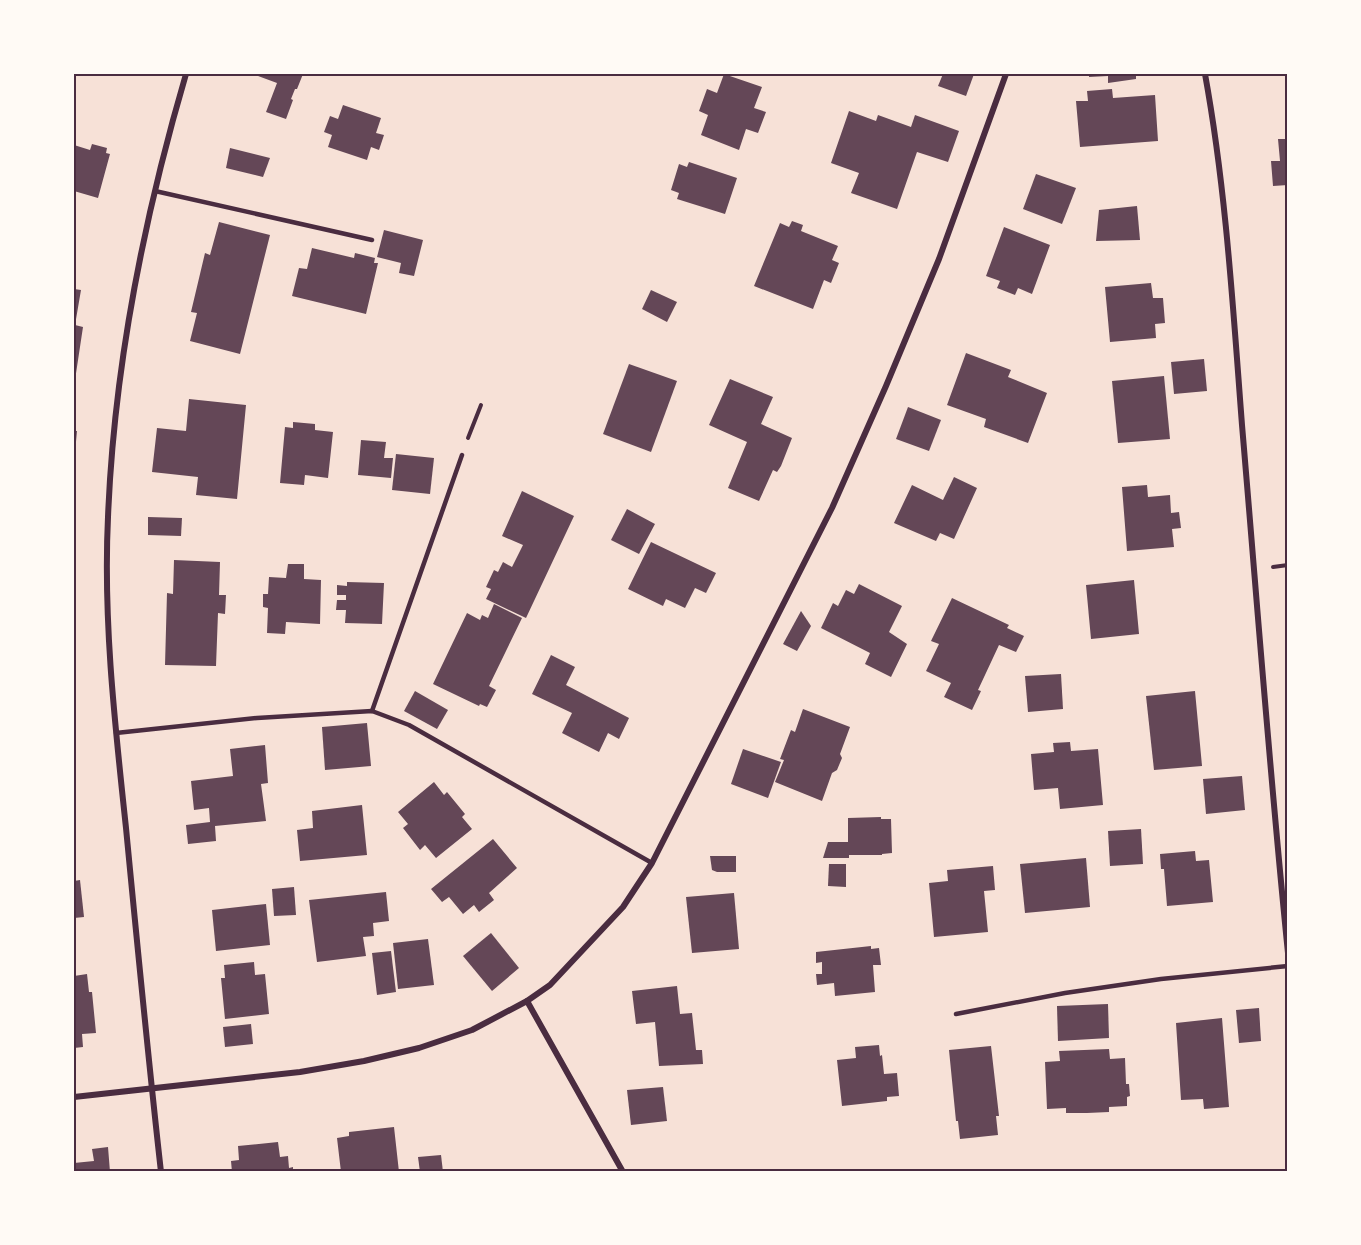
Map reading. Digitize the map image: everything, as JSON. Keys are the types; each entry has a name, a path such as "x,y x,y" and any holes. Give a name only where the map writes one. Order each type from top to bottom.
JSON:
{"street":[{"path":"161,1172 117,733 107,602 108,518 112,450 130,309 164,149 186,74"},
{"path":"74,1097 276,1076 364,1061 419,1048 472,1030 526,1001 550,985 622,907 652,862 846,477 939,259 1006,74"},
{"path":"1205,74 1213,116 1225,224 1287,953"},
{"path":"526,1001 623,1172"}],"lane":[{"path":"155,191 372,240"},
{"path":"372,711 462,455"},
{"path":"117,733 257,718 372,711 408,725 652,862"},
{"path":"956,1014 1065,993 1161,979 1287,966"}],"path":[{"path":"462,455 481,405"}],"building":[{"path":"253,74 303,74 291,99 293,100 286,119 266,112 277,83"},
{"path":"724,74 762,87 754,108 766,112 758,133 746,129 739,150 701,135 708,115 699,111 707,89 717,93"},
{"path":"943,74 974,74 966,96 938,86"},
{"path":"1089,74 1136,74 1136,79 1108,83 1108,76 1089,77"},
{"path":"1112,89 1113,98 1155,95 1158,141 1080,147 1076,101 1088,101 1087,91"},
{"path":"343,105 381,118 376,133 384,135 379,150 371,147 367,160 328,147 332,135 324,132 330,116 338,119"},
{"path":"849,111 876,121 878,115 911,127 915,115 959,131 948,162 917,152 897,209 851,193 859,173 831,163"},
{"path":"1278,139 1288,139 1288,185 1273,186 1271,161 1280,161"},
{"path":"92,144 107,148 106,153 110,154 98,198 74,191 74,145 90,150"},
{"path":"230,148 270,158 263,177 226,168"},
{"path":"689,162 737,178 725,214 677,199 679,193 671,190 679,164 687,167"},
{"path":"1036,174 1076,188 1062,224 1023,209"},
{"path":"1137,206 1140,240 1096,241 1099,210"},
{"path":"792,221 803,225 801,231 838,246 832,260 839,263 831,283 824,280 813,309 754,286 780,223 789,227"},
{"path":"219,222 270,235 240,354 190,341 197,313 191,312 205,253 210,255"},
{"path":"1004,227 1050,245 1032,294 1018,288 1015,295 997,288 1000,281 986,276"},
{"path":"384,230 423,240 414,276 399,273 401,263 377,257"},
{"path":"312,248 354,258 355,253 375,258 374,263 378,263 366,314 292,296 299,268 307,269"},
{"path":"1151,283 1153,298 1163,298 1165,323 1155,324 1156,338 1110,342 1105,287"},
{"path":"74,289 81,290 75,325 83,327 75,380"},
{"path":"651,290 677,302 667,322 642,309"},
{"path":"966,353 1011,370 1008,377 1047,393 1028,443 984,427 986,419 947,405"},
{"path":"1204,359 1207,391 1174,394 1171,362"},
{"path":"629,364 677,381 651,452 603,434"},
{"path":"1164,376 1170,439 1118,443 1112,381"},
{"path":"730,379 773,397 761,424 792,438 781,466 777,472 773,470 759,501 728,488 747,442 709,425"},
{"path":"189,399 246,405 237,499 196,495 198,477 152,472 157,428 186,431"},
{"path":"908,407 941,420 929,451 896,439"},
{"path":"293,422 315,424 315,430 333,432 328,478 305,475 304,485 280,483 285,427 293,428"},
{"path":"74,431 77,431 75,452 74,452"},
{"path":"361,440 386,442 384,458 393,458 391,478 358,475"},
{"path":"396,454 434,458 430,494 392,490"},
{"path":"954,477 977,488 954,539 940,533 936,541 894,523 912,485 943,500"},
{"path":"1147,485 1148,497 1170,495 1171,513 1179,512 1181,528 1172,529 1174,547 1127,551 1122,487"},
{"path":"522,491 574,516 526,618 486,599 491,589 486,587 494,570 498,572 503,562 512,567 523,545 502,536"},
{"path":"627,509 655,524 639,554 611,540"},
{"path":"148,517 182,518 181,536 148,535"},
{"path":"651,542 716,573 706,593 695,588 685,608 666,599 663,606 628,589"},
{"path":"174,560 220,562 219,595 226,595 225,614 218,613 216,666 165,665 167,593 173,594"},
{"path":"288,564 304,564 304,579 321,580 320,624 286,622 285,634 267,633 268,608 263,607 263,594 268,594 269,577 286,578"},
{"path":"1134,580 1139,634 1091,639 1086,585"},
{"path":"347,582 384,583 382,624 345,623 346,610 336,610 337,600 346,600 346,595 337,595 337,585 347,586"},
{"path":"859,584 902,606 889,632 907,644 891,677 865,664 870,653 821,628 833,603 838,606 846,590 854,594"},
{"path":"952,598 1009,625 1007,628 1024,636 1016,652 999,645 978,690 981,691 972,710 944,697 951,683 926,671 939,644 931,641"},
{"path":"494,604 522,618 489,686 496,690 487,707 480,704 479,706 433,684 467,613 480,620 482,615 488,618"},
{"path":"801,611 811,626 797,651 783,644"},
{"path":"551,655 575,667 566,685 629,718 619,739 608,733 599,752 562,733 572,713 532,694"},
{"path":"1061,674 1063,709 1028,712 1025,676"},
{"path":"415,691 448,710 437,729 404,711"},
{"path":"1195,691 1202,766 1154,770 1146,696"},
{"path":"803,709 850,727 840,754 842,758 837,770 832,773 822,801 775,782 784,760 780,759 791,730 795,732"},
{"path":"367,723 371,766 325,770 322,727"},
{"path":"1070,742 1071,751 1098,749 1103,805 1060,809 1058,788 1034,790 1031,754 1054,752 1053,743"},
{"path":"265,745 268,783 261,784 266,821 215,826 216,841 188,844 186,825 210,822 209,808 194,810 191,781 233,776 230,749"},
{"path":"743,749 781,762 768,798 731,784"},
{"path":"1242,776 1245,810 1206,814 1203,779"},
{"path":"434,782 444,795 447,792 465,814 462,817 472,829 436,858 425,845 420,850 403,828 408,824 398,812"},
{"path":"362,805 367,855 300,861 297,830 313,828 312,811"},
{"path":"881,817 881,819 891,819 892,853 849,855 849,858 823,858 828,842 848,842 848,818"},
{"path":"1141,829 1143,864 1110,866 1108,831"},
{"path":"493,839 517,868 489,893 494,900 479,912 474,905 463,914 449,897 442,902 431,889"},
{"path":"1195,851 1196,861 1209,860 1213,902 1167,906 1164,869 1161,869 1160,854"},
{"path":"710,856 736,856 736,872 712,870"},
{"path":"1086,858 1090,907 1025,913 1020,864"},
{"path":"829,864 846,864 846,887 828,886"},
{"path":"993,866 995,890 984,891 988,932 934,937 929,883 948,881 947,870"},
{"path":"80,880 84,917 74,918 74,881"},
{"path":"294,887 296,915 274,916 272,889"},
{"path":"386,892 389,921 373,923 374,936 363,937 366,956 317,962 309,900"},
{"path":"734,893 739,949 692,953 686,897"},
{"path":"266,904 270,945 216,951 212,910"},
{"path":"491,933 519,968 492,991 463,956"},
{"path":"428,939 434,985 398,989 393,943"},
{"path":"871,946 871,949 879,948 881,965 873,965 875,992 835,996 834,983 817,985 816,974 822,974 822,962 816,963 816,952"},
{"path":"391,951 396,992 377,995 372,953"},
{"path":"254,962 255,975 265,974 269,1014 225,1019 221,978 225,978 224,965"},
{"path":"87,974 89,992 92,992 96,1033 82,1034 83,1047 74,1048 74,976"},
{"path":"677,986 680,1014 692,1013 696,1050 702,1050 703,1064 659,1066 655,1022 636,1024 632,991"},
{"path":"1108,1004 1109,1038 1058,1041 1057,1006"},
{"path":"1259,1008 1261,1041 1239,1043 1236,1010"},
{"path":"1222,1018 1229,1107 1204,1109 1203,1099 1181,1100 1176,1023"},
{"path":"251,1024 253,1044 225,1047 223,1027"},
{"path":"879,1045 884,1074 897,1073 899,1096 887,1097 887,1101 842,1106 837,1060 856,1058 855,1047"},
{"path":"991,1046 999,1116 996,1116 998,1135 960,1139 949,1050"},
{"path":"1109,1049 1110,1059 1125,1058 1126,1084 1129,1084 1130,1096 1127,1097 1127,1106 1109,1107 1109,1112 1087,1113 1066,1113 1066,1108 1047,1109 1045,1062 1060,1061 1059,1051"},
{"path":"663,1087 667,1121 631,1125 627,1090"},
{"path":"394,1127 399,1172 341,1172 337,1138 349,1136 349,1132"},
{"path":"278,1142 280,1157 288,1156 289,1168 293,1167 293,1172 232,1172 231,1161 239,1160 238,1146"},
{"path":"108,1147 110,1172 74,1172 74,1163 94,1161 92,1149"},
{"path":"441,1155 443,1172 420,1172 418,1157"}]}
